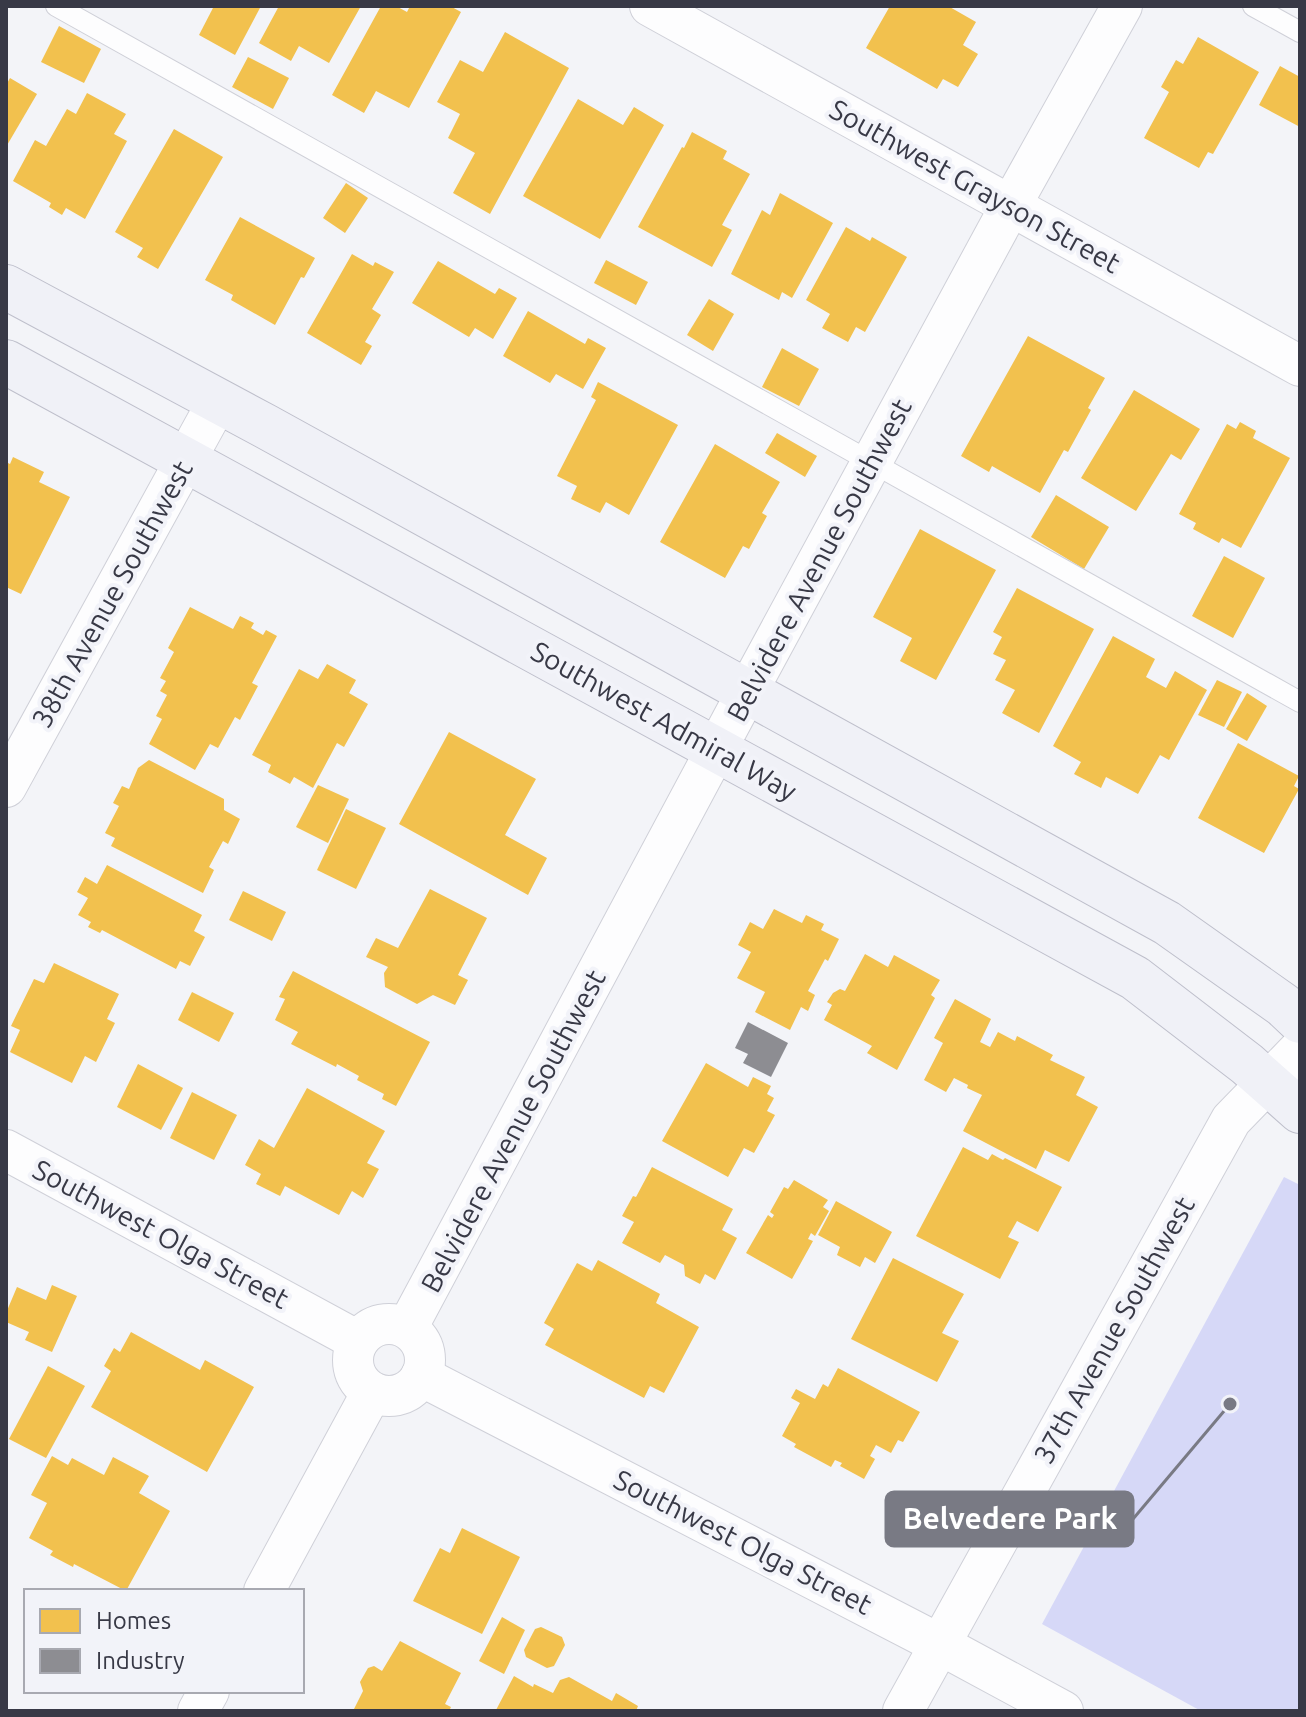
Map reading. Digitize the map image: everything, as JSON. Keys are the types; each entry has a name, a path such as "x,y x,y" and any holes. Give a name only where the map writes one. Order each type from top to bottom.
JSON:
{"main road":[{"path":"6,287 1167,923 1283,1005 1300,1021"},
{"name":"Southwest Admiral Way","path":"6,362 1135,978 1247,1064 1300,1111"}],"street":[{"name":"Southwest Grayson Street","path":"650,6 1300,366"},
{"name":"Belvidere Avenue Southwest","path":"407,1328 747,692 1122,6"},
{"name":"38th Avenue Southwest","path":"6,787 218,401"},
{"name":"37th Avenue Southwest","path":"903,1711 1231,1120 1300,1049"},
{"name":"Southwest Olga Street","path":"6,1150 358,1341"},
{"path":"379,1324 407,1328 420,1340 424,1351 425,1363 417,1384 398,1395 372,1392 358,1379 354,1369 352,1358 358,1341 369,1329 379,1324"},
{"name":"Southwest Olga Street","path":"421,1376 1063,1711"},
{"path":"265,1589 372,1392"},
{"path":"198,1711 208,1693"}],"lane":[{"path":"56,6 1300,702"},
{"path":"1253,6 1300,32"}],"shaded area":[{"path":"1284,1177 1300,1185 1300,1711 1201,1711 1042,1624"}],"building: Homes":[{"path":"214,6 261,6 235,55 199,35"},
{"path":"279,6 361,6 329,63 299,46 291,61 259,43"},
{"path":"381,6 396,6 407,12 410,6 450,6 461,12 409,108 376,91 364,113 332,95"},
{"path":"890,6 948,6 976,22 963,45 978,54 958,87 943,79 937,89 866,48"},
{"path":"59,26 101,49 84,83 41,62"},
{"path":"505,32 569,68 490,214 453,193 475,153 448,138 460,114 437,102 460,60 483,72"},
{"path":"1198,37 1259,72 1213,154 1208,152 1199,168 1144,138 1169,92 1161,87 1176,60 1183,64"},
{"path":"248,57 289,78 273,109 232,87"},
{"path":"1280,66 1300,77 1300,127 1259,105"},
{"path":"10,78 37,94 6,147 6,85"},
{"path":"87,93 126,114 114,134 127,141 85,219 66,208 62,215 49,207 51,203 13,181 35,140 46,146 67,109 76,114"},
{"path":"578,99 623,125 634,107 664,125 600,239 523,196"},
{"path":"174,129 223,157 158,269 137,257 143,248 115,232"},
{"path":"692,132 727,151 723,159 750,174 722,225 732,230 712,267 638,227"},
{"path":"346,183 368,198 345,233 323,218"},
{"path":"780,193 833,223 792,298 782,292 779,300 731,274 762,210 770,215"},
{"path":"240,217 315,258 275,325 231,300 233,295 205,280"},
{"path":"846,227 870,241 872,237 907,257 865,332 856,327 848,342 822,328 830,314 806,300"},
{"path":"352,254 373,266 375,262 394,272 372,309 381,315 365,342 372,346 361,365 307,333"},
{"path":"606,260 648,282 636,305 594,283"},
{"path":"438,261 495,294 499,288 517,298 493,339 475,328 469,337 412,303"},
{"path":"709,299 734,314 713,351 687,335"},
{"path":"528,311 585,344 588,338 606,348 583,389 556,374 550,383 503,356"},
{"path":"1028,336 1105,378 1068,452 1064,450 1040,493 992,466 989,472 961,456"},
{"path":"782,348 819,369 799,406 762,387"},
{"path":"598,382 678,425 629,515 606,502 600,513 571,499 577,486 557,476 596,400 591,397"},
{"path":"1134,390 1200,429 1181,460 1171,454 1136,511 1081,478"},
{"path":"1240,422 1256,431 1253,438 1290,458 1241,548 1222,538 1219,543 1193,529 1196,523 1179,514 1227,424 1236,429"},
{"path":"777,433 817,456 805,477 765,453"},
{"path":"715,444 780,482 762,513 767,516 749,549 743,546 725,578 660,542"},
{"path":"13,457 44,472 39,482 70,497 21,594 6,587 6,462 10,464"},
{"path":"1056,495 1109,527 1084,569 1031,537"},
{"path":"920,529 996,570 936,680 900,661 912,638 873,617"},
{"path":"1224,556 1265,578 1233,638 1192,616"},
{"path":"1017,588 1094,629 1039,733 1002,713 1015,690 995,680 1006,660 993,654 1002,637 993,632"},
{"path":"190,607 233,629 240,616 254,623 251,628 263,635 266,630 277,636 252,683 258,686 240,720 235,717 218,748 210,744 195,770 149,744 162,719 156,716 167,695 160,691 166,681 160,678 174,652 168,648"},
{"path":"1113,636 1155,659 1146,677 1166,688 1175,671 1207,690 1169,760 1160,755 1138,794 1106,777 1101,788 1074,774 1081,762 1053,746"},
{"path":"327,664 356,680 349,693 368,704 344,747 337,743 313,788 294,777 290,784 268,772 271,765 252,755 299,669 318,679"},
{"path":"1217,680 1242,692 1224,727 1198,715"},
{"path":"1247,693 1267,706 1247,741 1226,729"},
{"path":"449,732 536,779 505,835 547,858 528,895 399,824"},
{"path":"1238,743 1299,776 1294,786 1299,789 1264,853 1198,818"},
{"path":"149,760 224,799 224,810 240,819 228,844 223,841 209,867 214,870 203,893 111,846 115,838 105,833 119,806 113,803 122,786 129,789 138,768"},
{"path":"318,785 349,799 328,843 296,827"},
{"path":"346,809 386,828 356,889 317,870"},
{"path":"107,865 202,915 194,931 205,937 190,966 180,961 176,969 102,930 100,933 88,927 91,922 78,915 88,898 77,892 85,877 97,884"},
{"path":"430,889 487,918 458,975 468,980 455,1005 433,995 417,1004 385,987 384,973 388,967 366,957 376,938 398,948"},
{"path":"243,891 286,912 272,941 229,920"},
{"path":"774,909 802,923 806,915 824,924 821,930 839,939 808,991 815,995 808,1011 801,1007 790,1030 755,1012 765,992 737,978 751,952 738,945 750,922 763,929"},
{"path":"865,954 888,967 894,955 940,980 931,995 935,998 897,1070 867,1053 872,1046 824,1020 832,1005 827,1002 833,993 840,989 845,991"},
{"path":"54,963 119,994 107,1019 115,1023 96,1062 85,1056 72,1083 10,1052 20,1030 11,1026 34,979 44,983"},
{"path":"293,971 430,1042 396,1106 382,1099 384,1094 357,1080 359,1076 291,1044 298,1032 275,1020 285,999 279,997"},
{"path":"192,992 234,1013 219,1042 178,1020"},
{"path":"955,999 991,1019 980,1042 990,1047 998,1032 1015,1041 1017,1036 1053,1055 1050,1060 1085,1077 1076,1095 1098,1107 1069,1162 1045,1150 1036,1169 963,1131 982,1095 954,1078 946,1092 924,1080 943,1043 934,1038"},
{"path":"706,1063 748,1087 753,1077 771,1086 767,1094 774,1098 767,1111 775,1115 754,1153 744,1148 728,1177 662,1141"},
{"path":"138,1064 183,1088 161,1130 117,1107"},
{"path":"307,1088 385,1131 367,1163 379,1169 363,1198 352,1191 339,1215 285,1186 280,1196 256,1184 261,1174 245,1165 259,1139 274,1148"},
{"path":"192,1092 237,1115 214,1160 170,1138"},
{"path":"963,1147 988,1160 992,1154 1003,1160 1005,1158 1062,1187 1038,1232 1017,1221 1008,1237 1019,1242 1000,1279 916,1236"},
{"path":"652,1167 733,1209 722,1230 737,1238 715,1280 705,1274 700,1284 685,1276 684,1265 665,1255 660,1263 622,1243 634,1222 622,1216"},
{"path":"794,1180 828,1200 823,1207 829,1211 815,1236 811,1233 808,1239 813,1241 792,1279 746,1253 768,1215 772,1218 774,1215 770,1212 784,1187 788,1189"},
{"path":"836,1201 892,1232 875,1263 865,1257 860,1267 837,1255 840,1247 818,1235"},
{"path":"893,1258 964,1294 942,1333 959,1341 937,1382 851,1339"},
{"path":"598,1260 660,1294 656,1303 699,1327 664,1393 650,1386 644,1398 545,1345 554,1329 544,1323 577,1263 592,1271"},
{"path":"52,1285 77,1296 52,1352 25,1340 29,1332 6,1322 6,1313 17,1287 46,1300"},
{"path":"131,1332 200,1370 205,1360 254,1387 207,1472 91,1407 111,1371 104,1366 114,1348 120,1352"},
{"path":"48,1366 85,1386 46,1458 9,1439"},
{"path":"838,1368 920,1412 903,1442 898,1440 891,1453 876,1445 870,1456 875,1459 864,1479 835,1460 831,1467 794,1447 796,1444 782,1436 800,1403 791,1398 796,1389 815,1399 823,1384 828,1387"},
{"path":"52,1456 68,1465 72,1458 104,1475 113,1457 149,1476 139,1493 170,1511 127,1589 122,1589 50,1555 53,1551 29,1538 47,1503 31,1495"},
{"path":"462,1528 520,1557 482,1634 413,1601 440,1548 450,1553"},
{"path":"502,1617 525,1630 504,1674 479,1661"},
{"path":"541,1627 562,1637 565,1645 554,1666 547,1668 526,1657 524,1650 535,1629"},
{"path":"400,1641 461,1673 445,1704 451,1707 449,1711 353,1711 363,1691 360,1682 368,1668 374,1666 382,1671"},
{"path":"514,1676 533,1687 534,1684 553,1693 560,1680 569,1677 612,1701 616,1693 638,1706 636,1711 497,1711"}],"building: Industry":[{"path":"748,1022 788,1043 771,1077 743,1063 748,1054 735,1048"}],"place":[{"name":"Belvedere Park","path":"1230,1404"}]}
